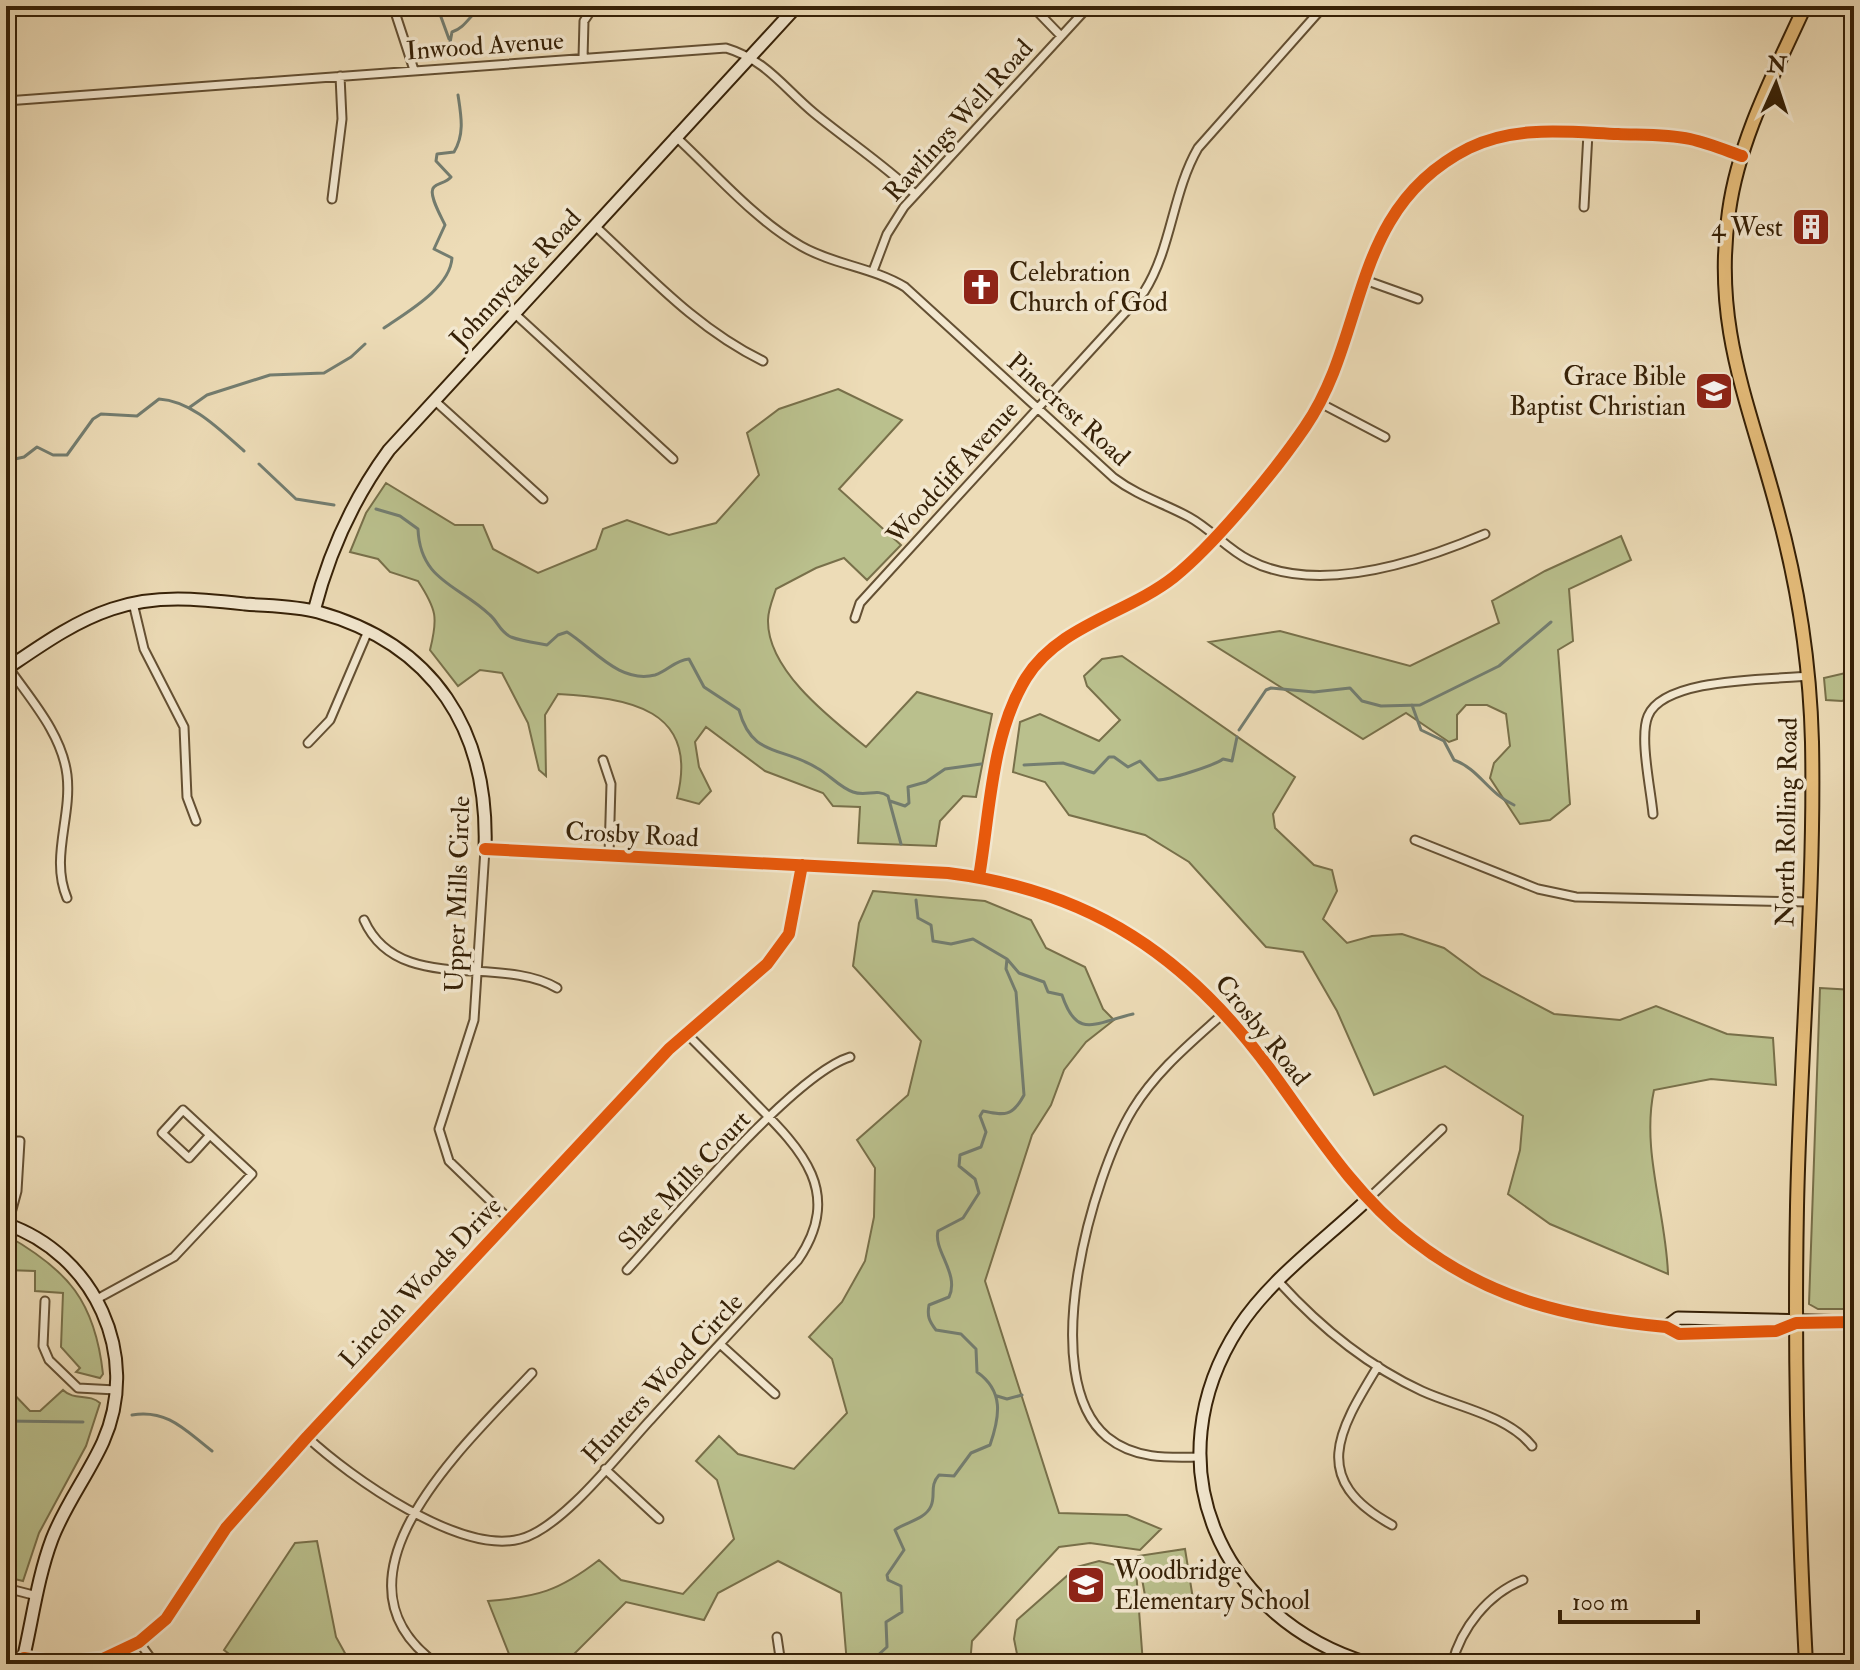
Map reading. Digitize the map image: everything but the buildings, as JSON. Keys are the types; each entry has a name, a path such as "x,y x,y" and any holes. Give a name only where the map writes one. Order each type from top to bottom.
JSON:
{"main road":[{"name":"North Rolling Road","path":"1805,6 1742,156 1726,241 1725,304 1729,338 1786,542 1809,676 1812,764 1796,1323 1799,1526 1806,1664"}],"street":[{"path":"22,6 28,6"},
{"path":"393,6 403,28 414,70"},
{"path":"583,58 584,21 594,6"},
{"name":"Johnnycake Road","path":"314,611 332,554 356,499 389,450 797,6"},
{"path":"1032,6 1061,36"},
{"name":"Rawlings Well Road","path":"873,271 893,222 915,194 1089,6"},
{"name":"Woodcliff Avenue","path":"855,618 860,603 1153,278 1186,172 1198,148 1324,6"},
{"name":"Inwood Avenue","path":"6,101 726,48 751,55"},
{"path":"751,55 813,112 915,194"},
{"path":"332,199 342,119 340,76"},
{"path":"979,877 1002,738 1008,714 1028,675 1046,655 1080,629 1141,598 1174,576 1215,536 1290,447 1320,403 1333,376 1362,279 1395,215 1420,185 1451,159 1487,140 1521,132 1690,139 1742,156"},
{"path":"1584,207 1588,133"},
{"name":"Pinecrest Road","path":"675,136 784,235 813,252 873,271 918,297 1133,492 1189,517 1262,566 1314,574 1411,563 1485,534"},
{"path":"594,225 707,329 763,361"},
{"path":"1362,279 1418,299"},
{"path":"514,313 673,459"},
{"path":"434,400 543,499"},
{"path":"1320,403 1385,437"},
{"name":"Upper Mills Circle","path":"7,668 70,627 133,603 189,598 314,611 368,631 406,654 425,671 459,717 481,779 485,849 471,1040 439,1129 449,1161 509,1219"},
{"path":"133,603 144,649 184,727 187,797 196,821"},
{"path":"308,743 330,720 368,631"},
{"path":"7,668 48,724 64,756 68,792 60,870 67,898"},
{"path":"1653,814 1646,724 1661,699 1682,689 1809,676"},
{"path":"603,760 611,784 609,855"},
{"path":"1415,840 1538,889 1576,897 1808,902"},
{"name":"Crosby Road","path":"485,849 979,877 1063,900 1116,924 1173,963 1225,1012 1368,1199 1422,1247 1505,1294 1570,1315 1666,1327 1679,1334 1776,1331 1796,1323 1854,1322"},
{"name":"Lincoln Woods Drive","path":"23,1661 59,1664 90,1662 139,1642 166,1619 226,1528 307,1437 686,1033 755,976 778,950 794,917 802,865"},
{"path":"364,920 377,939 416,963 433,969 532,977 557,988"},
{"path":"1200,1457 1166,1458 1133,1452 1097,1426 1082,1398 1077,1377 1073,1303 1083,1247 1123,1127 1158,1075 1225,1012"},
{"name":"Hunters Wood Circle","path":"307,1437 357,1480 479,1540 519,1540 546,1527 605,1469 798,1260 814,1231 818,1199 811,1169 770,1118 686,1033"},
{"name":"Slate Mills Court","path":"627,1270 770,1118 827,1066 850,1057"},
{"path":"97,1299 174,1257 252,1174 210,1135 183,1110 162,1133 189,1158 210,1135"},
{"path":"1370,1664 1327,1650 1306,1638 1282,1621 1245,1584 1220,1543 1206,1499 1200,1457 1203,1414 1216,1369 1241,1324 1279,1282 1442,1129"},
{"path":"6,1141 20,1141 17,1191 7,1224 35,1236 81,1273 97,1299 111,1335 116,1390 103,1443 52,1539 23,1661"},
{"path":"1279,1282 1337,1338 1378,1366 1422,1391 1514,1429 1532,1446"},
{"path":"45,1301 43,1346 49,1360 78,1388 116,1390"},
{"path":"720,1344 775,1394"},
{"path":"1378,1366 1341,1430 1338,1453 1344,1479 1355,1497 1392,1525"},
{"path":"437,1664 412,1643 392,1603 395,1559 416,1511 440,1471 532,1373"},
{"path":"605,1469 659,1519"},
{"path":"1452,1664 1459,1643 1476,1617 1503,1590 1523,1580"},
{"path":"6,1588 37,1596"},
{"path":"777,1637 781,1664"},
{"path":"139,1642 155,1664"}],"green space":[{"path":"838,389 902,420 839,489 901,545 867,580 844,558 816,568 776,589 768,616 770,639 789,675 803,691 866,747 917,692 992,714 976,797 963,796 940,821 936,846 858,843 860,807 833,806 823,793 765,771 706,727 695,742 699,767 711,791 699,804 677,798 681,768 678,744 668,727 652,714 609,699 558,694 545,715 546,776 539,770 528,723 502,673 480,670 458,686 430,650 434,614 418,581 390,572 378,559 350,552 366,513 386,483 455,525 483,525 493,549 538,573 596,549 603,529 627,520 669,535 716,523 759,475 747,433 779,409"},
{"path":"1621,536 1631,560 1569,589 1573,641 1558,650 1570,804 1550,820 1520,824 1490,778 1494,763 1510,746 1506,714 1487,705 1466,705 1457,715 1457,739 1449,742 1406,713 1363,739 1209,642 1280,631 1410,666 1499,623 1492,601 1545,571"},
{"path":"1122,656 1295,777 1273,814 1275,828 1314,865 1332,870 1337,891 1323,919 1347,943 1372,936 1402,934 1444,948 1482,976 1554,1014 1620,1020 1656,1006 1727,1034 1773,1038 1776,1085 1711,1079 1654,1090 1650,1135 1668,1274 1550,1224 1508,1194 1520,1150 1523,1116 1445,1066 1374,1095 1337,1011 1303,952 1266,947 1189,862 1145,835 1069,815 1045,782 1013,772 1020,722 1040,714 1099,741 1120,720 1087,686 1084,676 1102,659"},
{"path":"1854,671 1854,696 1842,701 1826,700 1824,678"},
{"path":"873,891 985,901 1031,920 1046,948 1085,967 1103,1009 1114,1020 1086,1042 1064,1070 1051,1105 1032,1135 985,1281 1059,1513 1127,1515 1161,1529 1140,1550 1090,1543 1059,1547 972,1641 970,1664 847,1664 841,1593 778,1561 718,1593 704,1620 626,1602 573,1655 574,1664 513,1664 488,1601 547,1591 572,1579 599,1560 621,1580 683,1594 734,1539 717,1480 696,1461 719,1436 738,1454 794,1469 847,1413 832,1359 809,1337 842,1302 865,1261 874,1217 875,1168 857,1140 908,1095 921,1041 853,966 859,923"},
{"path":"1820,988 1854,990 1854,1309 1818,1309 1809,1304"},
{"path":"6,1235 46,1261 75,1290 93,1326 103,1374 100,1378 76,1372 80,1368 61,1347 63,1293 35,1291 35,1271 6,1270"},
{"path":"6,1386 30,1411 40,1411 63,1390 100,1403 86,1446 39,1533 23,1581 6,1577 6,1553 12,1551 6,1521"},
{"path":"317,1541 336,1637 351,1664 242,1664 224,1650 295,1543"},
{"path":"1185,1549 1193,1599 1147,1607 1138,1556"},
{"path":"1099,1561 1136,1570 1143,1664 1019,1664 1014,1639 1017,1620 1077,1567"}],"waterway":[{"path":"437,6 449,39"},
{"path":"449,48 452,32 484,6"},
{"path":"504,6 517,6"},
{"path":"384,328 436,289 449,269 452,258 434,249 445,225 432,190 451,177 436,161 437,154 454,152 460,138 458,95"},
{"path":"190,407 207,395 270,375 324,373 351,357 365,344"},
{"path":"6,461 24,457 37,447 53,455 67,455 93,419 101,414 137,416 159,399 194,411 244,451"},
{"path":"259,464 296,499 334,505"},
{"path":"376,509 400,516 418,529 420,546 433,571 478,605 511,637 547,645 567,632 618,670 642,676 655,675 689,659 704,687 739,710 745,725 760,744 804,761 853,792 888,796 901,844"},
{"path":"1239,730 1266,690 1271,688 1314,692 1350,688 1362,701 1381,706 1420,705 1499,666 1551,622"},
{"path":"1412,705 1421,730 1444,741 1454,760 1514,805"},
{"path":"1024,765 1063,763 1094,773 1109,757 1114,757 1128,767 1140,761 1158,780 1223,759 1232,761 1237,737"},
{"path":"890,801 905,806 909,803 908,787 926,782 945,769 981,764"},
{"path":"877,1664 877,1656 887,1647 886,1622 902,1612 901,1586 888,1580 887,1575 904,1550 895,1530 924,1515 931,1506 934,1483 939,1475 954,1476 971,1453 990,1445 993,1434 997,1414 996,1396 986,1379 977,1372 976,1349 961,1334 936,1330 928,1309 929,1305 949,1297 951,1288 949,1271 937,1238 938,1231 963,1218 979,1193 975,1179 959,1166 960,1155 981,1147 986,1132 980,1116 983,1111 1006,1113 1015,1108 1024,1095 1016,992 1006,969 1007,959 973,939 951,944 933,941 931,925 918,918 916,900"},
{"path":"1007,959 1019,973 1044,982 1048,992 1062,995 1074,1018 1081,1023 1097,1024 1133,1014"},
{"path":"997,1396 1007,1399 1022,1395"},
{"path":"132,1415 166,1418 212,1451"},
{"path":"6,1421 83,1422"}],"cycle path":[{"path":"979,877 999,749 1014,700 1026,678 1056,645 1174,577 1226,527 1278,464 1305,427 1325,391 1381,239 1401,204 1430,174 1469,148 1524,133 1672,136 1703,142 1742,156"},
{"path":"485,849 948,873 1000,882 1048,896 1092,914 1171,963 1240,1031 1336,1161 1372,1202 1412,1239 1471,1277 1501,1291 1564,1311 1666,1327 1679,1334 1776,1331 1796,1323 1854,1322"},
{"path":"24,1658 59,1664 103,1659 139,1642 166,1619 226,1528 307,1437 669,1049 767,964 789,934 802,865"}],"place":[{"name":"4 West","path":"1811,227"},
{"name":"Celebration Church of God","path":"981,287"},
{"name":"Grace Bible Baptist Christian","path":"1714,391"},
{"name":"Woodbridge Elementary School","path":"1086,1585"}]}
